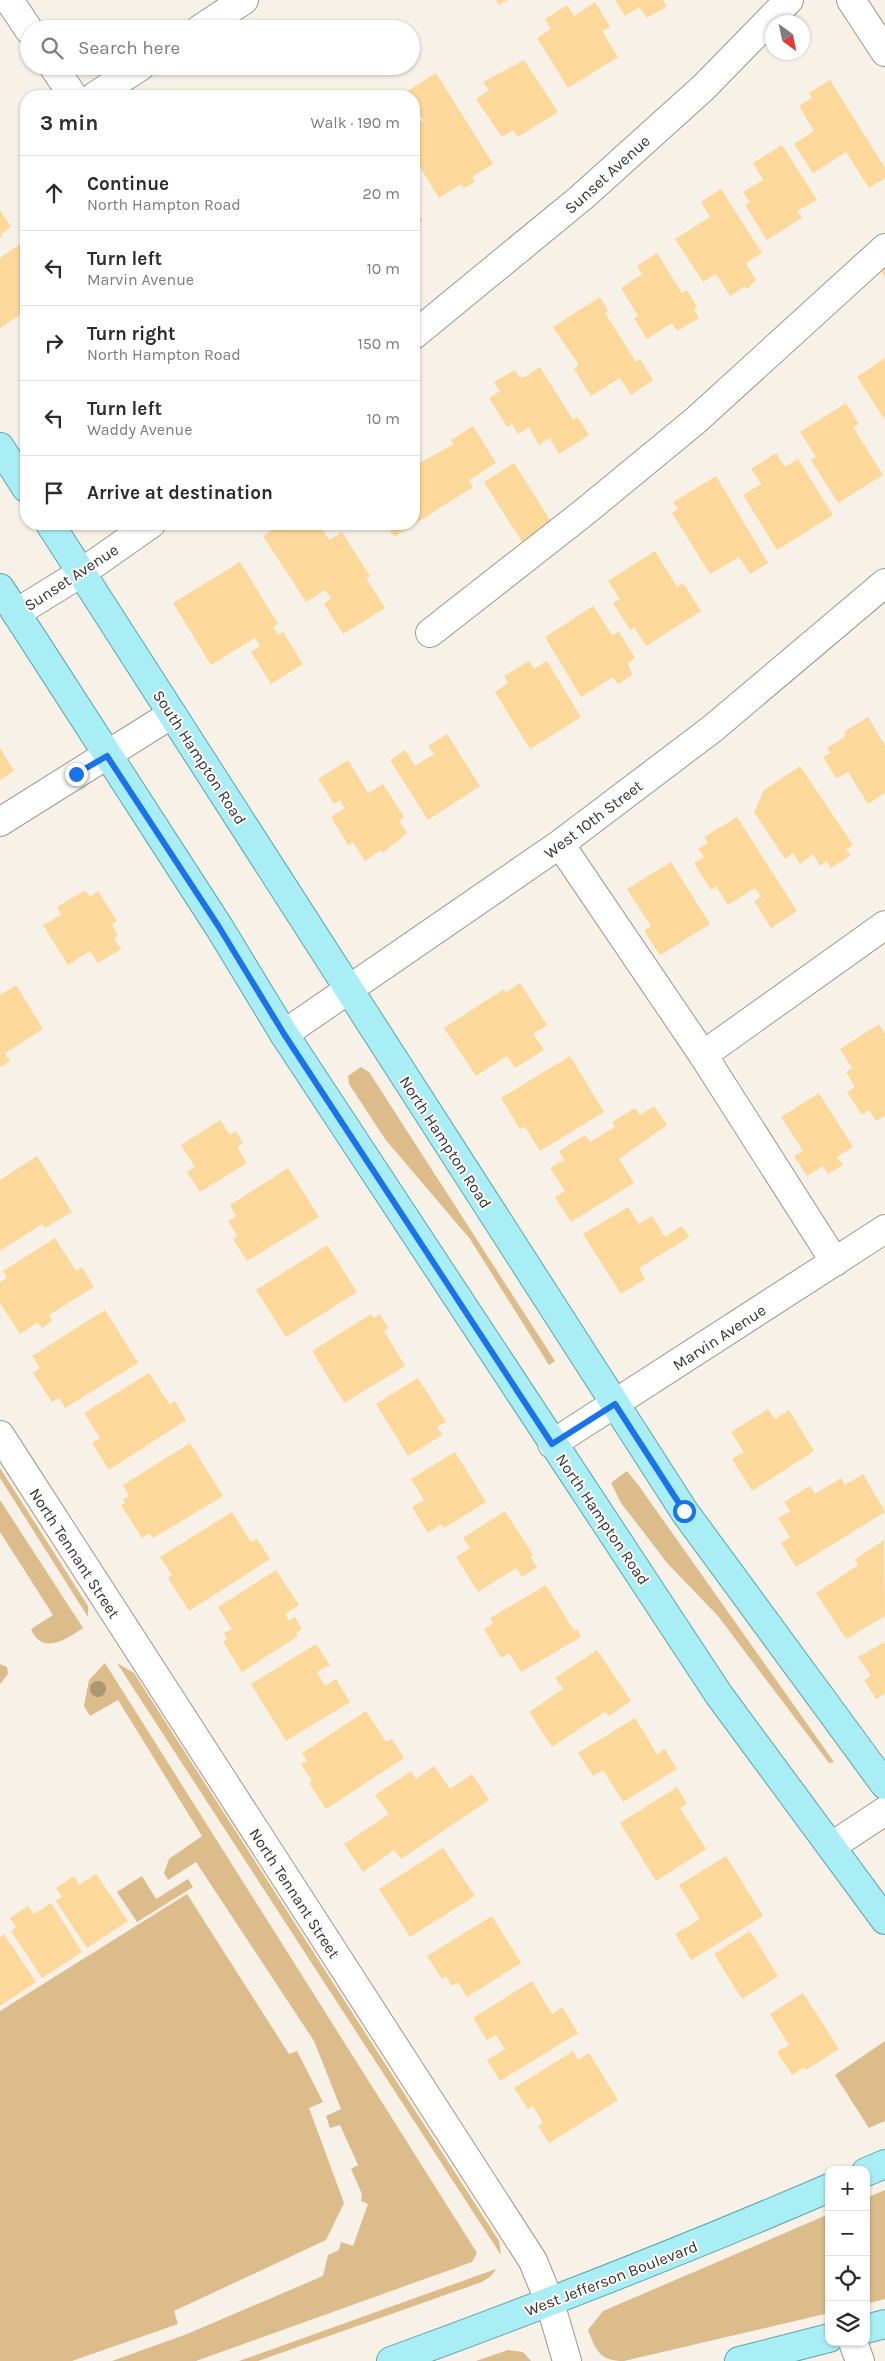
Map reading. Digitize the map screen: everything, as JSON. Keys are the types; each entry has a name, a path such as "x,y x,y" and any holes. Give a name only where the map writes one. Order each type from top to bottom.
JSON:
{"main road":[{"path":"0,447 20,479"},
{"name":"South Hampton Road","path":"54,530 348,991"},
{"path":"0,588 107,756"},
{"name":"North Hampton Road","path":"107,756 219,927 284,1034 552,1444 719,1695 885,1920"},
{"name":"North Hampton Road","path":"348,991 684,1511 885,1785"},
{"path":"870,2170 885,2164"},
{"name":"West Jefferson Boulevard","path":"391,2361 550,2303 705,2242 825,2190"},
{"path":"870,2328 885,2324"},
{"path":"739,2361 825,2339"}],"street":[{"path":"9,0 22,20"},
{"path":"214,20 244,0"},
{"name":"Sunset Avenue","path":"420,330 582,197 704,86 788,0"},
{"path":"851,0 885,52"},
{"path":"59,75 69,90"},
{"path":"104,90 127,75"},
{"path":"430,634 582,514 695,421 885,248"},
{"name":"Sunset Avenue","path":"16,613 81,573 142,530"},
{"name":"West 10th Street","path":"284,1034 560,844 712,729 885,583"},
{"path":"0,822 172,714"},
{"path":"560,844 703,1055 835,1262"},
{"path":"703,1055 885,925"},
{"name":"Marvin Avenue","path":"552,1444 885,1229"},
{"name":"North Tennant Street","path":"0,1436 533,2261 550,2303 567,2361"},
{"path":"832,1846 885,1811"},
{"path":"854,2346 860,2361"}],"shaded area":[{"path":"361,1067 369,1072 555,1361 549,1365 470,1239 385,1139 349,1084 348,1076"},
{"path":"0,1468 88,1606 88,1617 0,1478"},
{"path":"627,1471 834,1762 829,1763 718,1616 668,1564 621,1503 611,1483"},
{"path":"0,1500 83,1628 70,1637 55,1643 42,1642 31,1629 53,1615 0,1532"},
{"path":"105,1663 477,2253 472,2262 196,2361 112,2361 187,2334 323,2276 328,2255 339,2250 341,2242 353,2246 368,2204 361,2201 362,2194 351,2169 358,2165 340,2125 330,2128 326,2116 341,2109 314,2041 196,1862 168,1880 164,1873 169,1859 202,1836 118,1700 90,1716 84,1706 89,1680"},
{"path":"117,1663 134,1673 499,2241 501,2255"},
{"path":"0,1664 7,1667 8,1674 0,1684"},
{"path":"142,1876 156,1899 188,1879 193,1887 137,1922 117,1892"},
{"path":"187,1894 289,2054 297,2051 323,2102 309,2108 344,2203 326,2240 174,2311 178,2324 72,2361 0,2361 0,2011"},
{"path":"885,2041 885,2121 869,2128 835,2075"},
{"path":"885,2190 885,2299 870,2303 870,2211 870,2196"},
{"path":"825,2216 825,2314 624,2361 616,2361 604,2357 600,2353 588,2330 603,2311"},
{"path":"496,2269 491,2276 482,2282 258,2361 239,2361"},
{"path":"508,2350 523,2352 531,2361 476,2361"}],"building":[{"path":"496,0 508,0 499,5"},
{"path":"615,0 663,0 667,6 647,18 639,7 625,16"},
{"path":"595,2 610,27 602,31 618,57 568,88 537,38 551,29 545,19 567,5 574,16"},
{"path":"524,60 558,112 518,137 513,130 502,137 476,99 489,90 483,82"},
{"path":"436,73 493,164 472,177 475,182 464,188 461,184 439,198 420,168 420,122 423,120 420,115 420,90 409,90"},
{"path":"830,80 885,168 885,178 869,188 846,152 813,173 794,144 814,131 799,106 812,98 809,93"},
{"path":"782,145 817,200 797,211 802,218 767,240 745,205 750,202 743,192 763,180 753,163"},
{"path":"721,189 762,253 746,263 756,280 747,289 745,286 730,296 716,274 703,282 675,239 710,217 701,202"},
{"path":"0,210 11,227 1,234 3,237 0,238"},
{"path":"20,244 20,315 0,328 0,258"},
{"path":"657,253 682,293 687,290 697,307 694,310 699,318 677,331 672,323 647,339 634,318 638,316 621,288 642,274 637,266"},
{"path":"885,257 885,277 876,265"},
{"path":"600,297 608,311 605,313 636,362 640,359 653,380 631,395 620,378 591,396 574,369 579,365 553,327"},
{"path":"885,358 885,420 857,377"},
{"path":"540,367 573,420 578,417 589,435 559,454 550,438 539,445 529,427 518,434 512,424 507,427 489,398 500,391 494,382 515,370 519,377 525,377"},
{"path":"846,403 859,424 853,427 883,475 838,503 811,460 816,457 800,432"},
{"path":"473,426 496,463 469,480 473,487 420,521 420,463 454,444 451,440"},
{"path":"776,453 785,467 798,459 833,515 777,550 743,495 761,484 751,469"},
{"path":"514,463 552,523 522,542 484,482"},
{"path":"716,476 768,563 750,574 739,557 710,574 672,513 678,509 673,502"},
{"path":"272,530 323,530 329,540 342,532 370,576 366,578 385,608 343,634 324,604 331,598 325,590 306,602 263,536"},
{"path":"390,530 405,530 394,537"},
{"path":"655,551 677,587 683,583 701,611 646,646 634,627 630,630 613,603 620,599 608,581"},
{"path":"240,562 278,624 273,627 278,635 283,632 303,664 271,684 251,652 260,646 255,638 211,665 173,603"},
{"path":"593,606 612,635 619,632 635,658 628,663 632,675 618,684 613,677 581,697 545,637"},
{"path":"529,661 534,669 547,661 581,717 530,749 495,692 508,683 504,676"},
{"path":"868,717 885,746 885,793 868,804 848,772 836,778 823,757 830,753 827,748 846,736 844,732"},
{"path":"447,734 480,786 428,820 390,760 405,750 415,766 434,754 428,746"},
{"path":"0,748 14,771 0,780"},
{"path":"348,760 368,793 383,784 404,817 399,821 407,833 383,853 381,850 365,861 353,842 348,845 331,817 345,808 340,800 334,804 318,779"},
{"path":"800,766 853,845 846,849 851,855 831,868 827,861 820,866 813,854 800,864 793,853 785,859 754,812 764,790"},
{"path":"737,817 797,911 771,928 754,901 761,897 755,888 728,905 716,886 711,890 694,863 704,857 698,849 708,843 704,837"},
{"path":"671,862 710,924 660,955 644,931 651,926 627,889"},
{"path":"85,890 90,897 98,891 117,921 112,924 118,936 114,938 121,949 98,963 90,951 68,965 43,925 61,915 57,907"},
{"path":"520,983 547,1025 533,1034 544,1050 515,1068 507,1056 476,1076 444,1028 504,989 506,993"},
{"path":"16,985 43,1029 5,1053 10,1061 0,1067 0,995"},
{"path":"879,1024 885,1034 885,1116 876,1121 869,1110 862,1115 847,1092 855,1087 846,1072 852,1068 840,1049"},
{"path":"570,1056 604,1112 540,1151 525,1127 520,1129 501,1098"},
{"path":"819,1093 853,1147 837,1157 843,1165 828,1174 823,1166 807,1176 794,1156 803,1151 781,1117"},
{"path":"654,1106 667,1125 619,1159 634,1183 571,1222 555,1197 565,1191 550,1168 564,1160 559,1151 585,1135 590,1142 615,1127 612,1122 635,1108 640,1115"},
{"path":"220,1120 230,1135 236,1131 243,1143 237,1147 247,1163 200,1192 187,1172 195,1167 181,1145"},
{"path":"37,1156 72,1212 45,1228 42,1224 0,1251 0,1180"},
{"path":"288,1168 319,1217 247,1261 233,1239 237,1236 228,1221 236,1216 230,1205"},
{"path":"628,1207 639,1224 652,1216 665,1237 682,1226 689,1237 639,1268 645,1279 621,1294 583,1234"},
{"path":"55,1238 76,1271 82,1267 94,1287 49,1315 52,1321 42,1328 38,1322 20,1334 0,1303 0,1282 7,1278 3,1271"},
{"path":"327,1245 357,1292 286,1337 256,1290"},
{"path":"105,1310 138,1363 65,1408 59,1398 52,1402 33,1373 40,1368 32,1356"},
{"path":"371,1314 374,1318 380,1314 388,1328 384,1331 405,1366 344,1403 312,1351"},
{"path":"149,1373 170,1405 175,1401 186,1420 109,1470 92,1443 100,1438 84,1413"},
{"path":"418,1378 446,1422 437,1427 442,1435 408,1456 376,1404"},
{"path":"768,1409 775,1419 789,1410 814,1451 752,1491 732,1459 744,1452 731,1432"},
{"path":"190,1443 223,1496 153,1538 150,1533 142,1538 121,1505 125,1503 123,1499 129,1496 123,1485"},
{"path":"455,1452 486,1502 444,1528 441,1524 428,1533 412,1507 424,1500 411,1479"},
{"path":"863,1474 885,1512 796,1567 781,1543 790,1537 778,1518 790,1511 784,1502 810,1486 815,1494 841,1478 845,1485"},
{"path":"505,1511 533,1555 530,1557 537,1567 522,1577 516,1568 478,1592 456,1557 470,1548 463,1538"},
{"path":"232,1512 251,1542 257,1539 270,1559 189,1611 168,1578 172,1575 160,1557"},
{"path":"884,1540 885,1616 846,1639 816,1593 858,1565 855,1559"},
{"path":"276,1570 299,1605 285,1614 289,1621 295,1617 302,1629 296,1633 298,1636 242,1672 223,1642 227,1639 224,1633 232,1629 218,1607"},
{"path":"546,1585 574,1631 577,1629 581,1637 521,1672 509,1653 501,1658 484,1629 493,1623 490,1618"},
{"path":"885,1642 885,1694 876,1699 864,1680 871,1676 858,1657"},
{"path":"316,1644 330,1665 317,1672 325,1686 336,1679 350,1702 286,1741 251,1684"},
{"path":"597,1650 631,1701 609,1716 605,1712 552,1747 529,1712 563,1689 555,1678"},
{"path":"366,1711 386,1742 392,1739 404,1758 326,1809 309,1783 312,1781 301,1764 307,1761 302,1753"},
{"path":"635,1718 657,1754 665,1749 677,1769 623,1802 603,1770 593,1776 578,1753"},
{"path":"434,1766 450,1789 472,1774 489,1800 401,1859 394,1850 363,1872 344,1844 389,1814 375,1795 411,1771 416,1779"},
{"path":"677,1787 687,1804 680,1808 706,1849 656,1881 620,1823"},
{"path":"443,1848 475,1896 410,1937 379,1889"},
{"path":"726,1856 763,1916 691,1960 675,1934 700,1919 679,1885"},
{"path":"96,1874 128,1921 87,1948 56,1901 62,1897 56,1888 74,1876 79,1885"},
{"path":"51,1903 82,1952 42,1978 11,1931 16,1927 10,1918 28,1906 34,1914"},
{"path":"492,1916 521,1963 467,1997 458,1982 452,1986 446,1976 442,1979 427,1956"},
{"path":"750,1931 778,1976 742,1999 714,1954"},
{"path":"4,1934 36,1982 0,2006 0,1937"},
{"path":"532,1981 552,2014 562,2007 578,2033 500,2081 487,2060 505,2049 496,2035 487,2040 473,2018"},
{"path":"803,1993 839,2049 806,2070 804,2067 792,2075 777,2052 789,2045 770,2014"},
{"path":"573,2051 578,2060 589,2053 618,2100 549,2143 538,2126 543,2123 533,2106 528,2109 514,2088"}],"route":[{"path":"76,774 107,756 219,927 284,1034 552,1444 615,1404 684,1511"}]}
